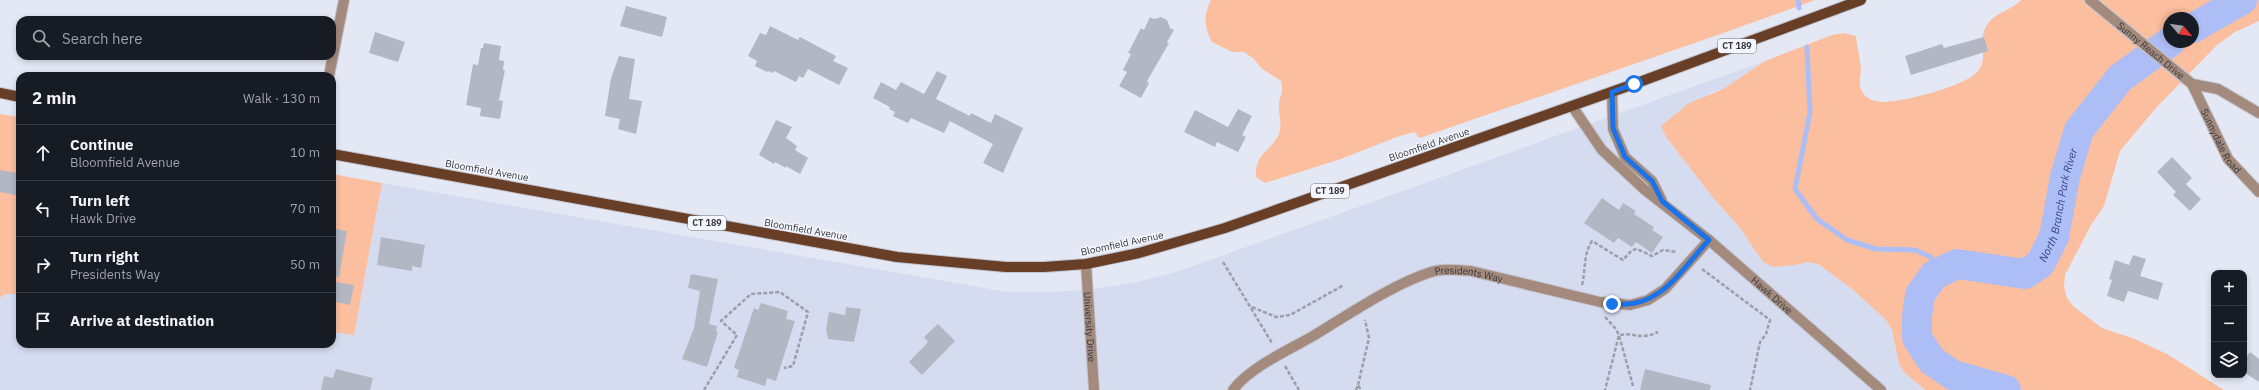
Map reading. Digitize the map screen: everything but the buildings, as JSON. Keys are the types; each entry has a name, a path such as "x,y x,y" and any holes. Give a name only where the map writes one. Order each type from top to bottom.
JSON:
{"main road":[{"name":"Bloomfield Avenue","path":"336,155 897,257 1006,267 1044,267 1086,264 1139,253 1206,234 1612,92 1861,0"},
{"path":"0,93 16,96"}],"street":[{"path":"336,41 344,0"},
{"name":"Sunny Reach Drive","path":"2090,0 2192,84 2218,89 2259,113"},
{"path":"330,72 332,60"},
{"name":"Sunnydale Road","path":"2192,84 2228,159 2259,192"},
{"name":"Hawk Drive","path":"1612,92 1613,128 1625,157 1652,181 1662,201"},
{"name":"Hawk Drive","path":"1572,106 1602,150 1645,190 1662,201 1709,240 1881,390"},
{"name":"Presidents Way","path":"1233,390 1252,373 1279,356 1359,309 1429,273 1457,270 1471,271 1600,302 1630,305 1648,300 1665,289 1709,240"},
{"name":"University Drive","path":"1086,264 1094,390"}],"path":[{"path":"1581,288 1585,273 1585,251 1592,241 1623,260 1632,250 1637,249 1652,256 1663,250 1677,252"},
{"path":"1223,262 1252,307 1274,347"},
{"path":"1702,269 1770,320 1766,334 1760,342 1750,390"},
{"path":"1252,307 1276,317 1290,315 1344,285"},
{"path":"704,390 737,335 721,322 751,294 780,292 808,312 793,366 784,368"},
{"path":"1600,316 1607,317 1619,335 1633,386"},
{"path":"1356,390 1369,338 1367,324 1364,318"},
{"path":"1619,335 1626,334 1646,338 1658,332"},
{"path":"1605,390 1619,335"},
{"path":"1283,364 1299,390"},
{"path":"1358,385 1361,390"}],"shaded area":[{"path":"1211,0 1815,0 1667,53 1420,138 1414,132 1397,137 1341,159 1265,183 1256,177 1256,170 1259,159 1279,134 1279,100 1282,92 1281,81 1261,68 1254,59 1244,52 1232,52 1212,42 1206,26 1208,5"},
{"path":"2021,0 2259,0 2259,21 2235,32 2217,45 2156,108 2120,151 2104,206 2091,225 2065,275 2064,287 2067,298 2074,307 2102,328 2135,339 2167,354 2224,390 1925,390 1905,373 1899,364 1892,330 1886,320 1852,289 1818,264 1807,262 1796,265 1773,267 1763,262 1737,224 1714,199 1666,137 1661,126 1689,103 1723,89 1765,61 1832,35 1844,33 1856,36 1861,69 1860,87 1866,97 1875,101 1890,102 1917,97 1947,88 1971,77 1978,71 1983,60 1984,30 1994,17 2013,7"},
{"path":"1765,61 1723,89 1711,92 1666,137 1714,199 1737,224 1763,262 1796,265 1807,262 1818,264 1852,289 1886,320 1892,330 1899,364 1905,373 1925,390 0,390 0,298 5,294 16,294 16,348 336,348 336,333 354,335 382,183 1008,292 1051,292 1094,289 1137,282 1179,271"},
{"path":"0,114 16,116 16,294 5,294 0,298"},
{"path":"336,175 382,183 354,335 336,333"}],"waterway":[{"path":"1798,0 1799,8"},
{"name":"North Branch Park River","path":"2199,25 2242,0"},
{"path":"1807,47 1810,112 1795,189 1817,219 1847,240 1876,249 1915,250 1931,257 1934,275"},
{"name":"North Branch Park River","path":"2006,390 1953,375 1932,361 1917,338 1917,316 1920,295 1934,275 1957,264 2025,274 2040,264 2054,237 2065,177 2079,130 2120,78 2163,47"}],"route":[{"path":"1612,304 1630,305 1656,296 1665,289 1709,240 1662,201 1652,181 1625,157 1613,128 1612,92 1634,84"}]}
